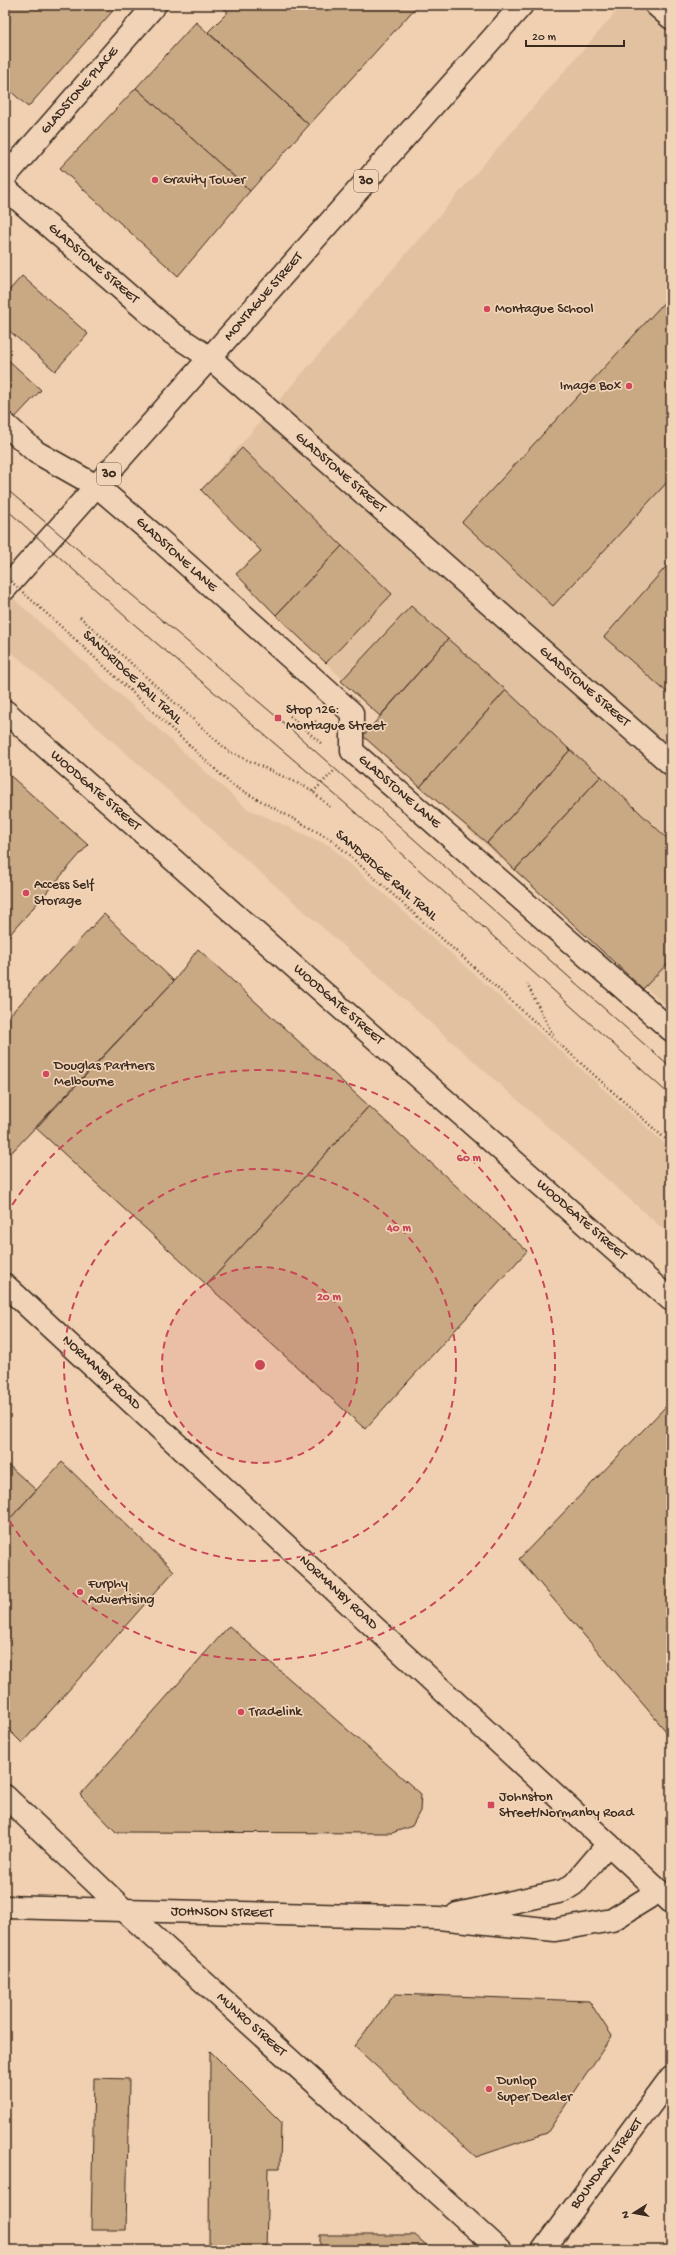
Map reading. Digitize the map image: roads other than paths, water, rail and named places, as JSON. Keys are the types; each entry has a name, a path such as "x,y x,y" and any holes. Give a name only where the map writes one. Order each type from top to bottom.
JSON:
{"street":[{"name":"GLADSTONE PLACE","path":"5,177 156,5"},
{"name":"MONTAGUE STREET","path":"5,589 98,487 522,5"},
{"path":"656,5 671,18"},
{"name":"GLADSTONE STREET","path":"5,188 172,333 210,358 671,764"},
{"name":"GLADSTONE LANE","path":"5,424 36,452 98,487 153,534 352,713 352,751 671,1030"},
{"name":"WOODGATE STREET","path":"5,711 671,1300"},
{"name":"NORMANBY ROAD","path":"5,1284 665,1897"},
{"name":"MUNRO STREET","path":"5,1796 124,1910 500,2250"},
{"name":"JOHNSON STREET","path":"438,1918 563,1890 574,1884 608,1844"},
{"name":"JOHNSON STREET","path":"5,1907 438,1918 547,1930 563,1929 612,1920 665,1897"},
{"name":"BOUNDARY STREET","path":"543,2250 671,2077"}],"tram line":[{"path":"5,488 278,718 671,1068"},
{"path":"5,508 128,619 347,805 671,1096"}],"place":[{"name":"Gravity Tower","path":"155,180"},
{"name":"Montague School","path":"487,309"},
{"name":"Image Box","path":"629,386"},
{"name":"Stop 126: Montague Street","path":"278,718"},
{"name":"Access Self Storage","path":"26,893"},
{"name":"Douglas Partners Melbourne","path":"46,1074"},
{"name":"Furphy Advertising","path":"80,1592"},
{"name":"Tradelink","path":"241,1712"},
{"name":"Johnston Street/Normanby Road","path":"491,1805"},
{"name":"Dunlop Super Dealer","path":"489,2089"}]}
